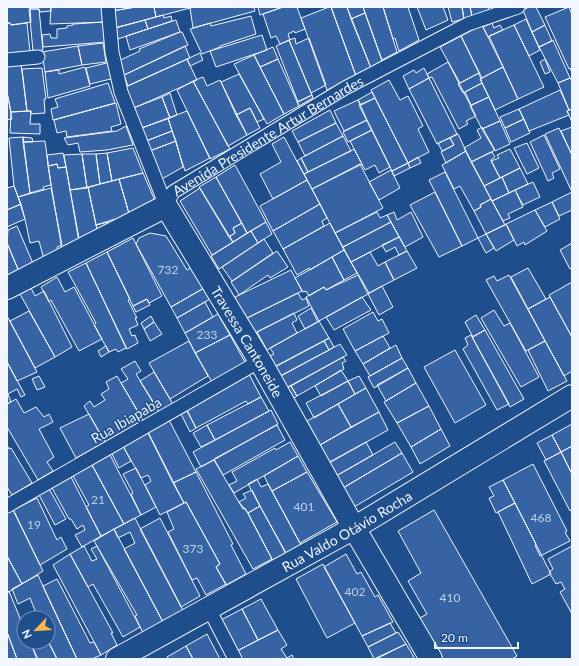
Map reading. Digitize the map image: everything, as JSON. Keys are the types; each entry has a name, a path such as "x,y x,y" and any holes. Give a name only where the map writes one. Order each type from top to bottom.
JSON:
{"street":[{"name":"Avenida Presidente Artur Bernardes","path":"7,288 166,206"},
{"name":"Travessa Cantoneide","path":"166,206 260,361 354,528 431,659"},
{"name":"Rua Valdo Otávio Rocha","path":"117,659 354,528 572,396"}],"lane":[{"name":"Travessa Cantoneide","path":"108,7 112,52 121,92 166,206"},
{"name":"Avenida Presidente Artur Bernardes","path":"166,206 173,192 345,88 468,24 518,7"},
{"path":"7,60 38,58"},
{"name":"Rua Ibiapaba","path":"7,506 260,361"},
{"path":"208,609 235,659"}],"building":[{"path":"7,7 30,7 31,22 11,25 10,23 7,23"},
{"path":"30,7 51,7 51,11 40,12 39,9 30,9"},
{"path":"51,7 104,7 106,22 50,24"},
{"path":"110,7 136,7 112,11"},
{"path":"136,7 154,7 156,17 114,28 112,11"},
{"path":"154,7 190,7 190,8 156,17"},
{"path":"254,7 255,11 193,28 190,8"},
{"path":"258,7 283,7 260,15"},
{"path":"283,7 297,7 305,29 288,34 290,40 280,44 276,36 271,38 263,14"},
{"path":"331,7 356,76 327,90 301,18"},
{"path":"331,7 347,7 371,68 356,76"},
{"path":"347,7 363,7 365,13 351,19"},
{"path":"363,7 383,7 397,52 382,60"},
{"path":"383,7 408,7 419,40 399,51 395,38 393,39"},
{"path":"417,7 443,7 448,20 426,30"},
{"path":"448,7 462,7 464,19 452,22"},
{"path":"462,7 470,7 472,16 464,19"},
{"path":"470,7 488,7 489,11 472,16"},
{"path":"529,7 536,7 545,25 532,32 523,10"},
{"path":"569,7 572,15 572,73 545,17"},
{"path":"29,9 39,9 43,50 33,51"},
{"path":"365,13 382,61 371,68 351,19"},
{"path":"163,15 164,18 171,16 172,21 148,29 145,20"},
{"path":"251,16 256,34 220,46 202,54 190,29 210,23 211,26"},
{"path":"526,19 540,50 529,56 514,25"},
{"path":"145,20 148,29 115,40 112,29"},
{"path":"176,20 180,32 130,50 126,36"},
{"path":"104,22 106,42 43,47 42,35 50,34 51,38 57,38 57,29 67,28 67,26 73,24"},
{"path":"7,23 10,23 11,25 27,23 30,52 7,54"},
{"path":"492,23 494,28 500,25 503,30 488,37 483,27"},
{"path":"482,25 503,67 482,78 461,36"},
{"path":"514,25 544,87 518,99 489,36"},
{"path":"545,25 552,41 539,47 532,32"},
{"path":"182,32 188,45 122,76 116,62 140,51 139,49"},
{"path":"262,35 267,50 216,67 210,51"},
{"path":"461,36 479,73 460,83 440,47"},
{"path":"295,38 296,44 309,38 326,85 311,93 289,40"},
{"path":"289,40 312,95 298,102 276,46"},
{"path":"553,40 570,78 558,83 539,47"},
{"path":"103,43 106,62 82,65 78,46"},
{"path":"78,46 82,65 45,72 42,52"},
{"path":"185,46 190,58 128,86 124,75"},
{"path":"273,47 278,59 260,67 254,55"},
{"path":"200,53 203,60 190,66 187,59"},
{"path":"254,55 284,114 267,124 234,64"},
{"path":"187,59 197,80 134,108 125,87"},
{"path":"278,59 299,106 284,114 260,67"},
{"path":"545,59 550,72 545,74 540,62"},
{"path":"115,61 119,77 90,84 86,68"},
{"path":"448,62 476,116 466,121 468,124 459,129 432,77 429,78 427,74"},
{"path":"21,64 27,111 11,112 7,92 7,66"},
{"path":"85,67 90,86 48,98 45,72 59,70 59,74"},
{"path":"503,67 518,99 495,110 480,79"},
{"path":"42,68 46,99 44,99 45,113 31,114 31,111 27,111 22,69"},
{"path":"424,68 429,78 409,89 403,76 414,70 416,73"},
{"path":"479,73 482,83 463,93 458,84"},
{"path":"239,74 264,119 257,122 250,108 236,115 221,82"},
{"path":"203,77 207,86 220,80 247,135 228,146 193,81"},
{"path":"429,78 457,134 437,144 409,89"},
{"path":"570,78 572,81 572,109 569,110 558,83"},
{"path":"389,80 400,100 408,96 423,126 418,129 429,152 408,163 371,90"},
{"path":"193,81 230,149 210,159 177,90"},
{"path":"108,83 115,103 53,120 51,109 58,107 55,99"},
{"path":"482,83 489,97 471,105 465,92"},
{"path":"560,90 569,110 567,111 569,115 529,131 519,109"},
{"path":"7,92 12,119 7,120"},
{"path":"372,92 375,98 361,105 358,100"},
{"path":"170,93 177,115 170,118 162,97"},
{"path":"312,95 313,98 299,106 297,102"},
{"path":"162,97 170,118 139,129 133,108"},
{"path":"489,97 500,121 482,129 470,106"},
{"path":"375,98 408,163 392,171 359,105"},
{"path":"358,100 367,120 344,131 334,111"},
{"path":"116,103 121,124 111,127 112,131 67,137 66,131 57,133 54,120"},
{"path":"250,108 260,128 247,135 236,115"},
{"path":"519,109 524,119 505,128 500,117"},
{"path":"572,109 572,122 567,111"},
{"path":"330,110 336,123 298,142 292,131"},
{"path":"31,111 30,124 40,124 40,134 10,133 11,112"},
{"path":"187,111 210,158 185,171 168,118"},
{"path":"168,118 172,131 146,141 139,129"},
{"path":"524,119 530,133 511,142 505,128"},
{"path":"367,120 372,130 348,142 343,132"},
{"path":"500,121 510,144 495,151 482,129"},
{"path":"336,123 343,136 305,156 298,142"},
{"path":"126,126 133,145 107,150 80,152 78,143 68,145 64,138 117,131"},
{"path":"482,127 495,150 471,162 464,148 481,138 477,130"},
{"path":"572,127 572,155 561,131"},
{"path":"559,128 572,155 572,192 545,134"},
{"path":"372,130 390,167 379,173 375,165 365,170 350,141"},
{"path":"172,131 176,141 147,152 146,141"},
{"path":"458,134 466,151 446,163 441,152 454,145 450,138"},
{"path":"544,135 560,169 552,173 554,178 548,181 530,142"},
{"path":"343,136 351,151 308,172 301,158"},
{"path":"23,137 30,193 18,197 14,186 9,138"},
{"path":"23,137 32,138 33,142 23,142"},
{"path":"284,137 307,180 273,199 260,174 281,162 272,144"},
{"path":"450,138 454,145 442,151 438,143"},
{"path":"45,141 51,185 43,187 44,189 30,193 23,142"},
{"path":"176,141 183,167 160,180 147,152"},
{"path":"527,143 539,168 527,174 514,148"},
{"path":"133,148 143,173 112,181 107,153"},
{"path":"354,149 362,164 312,189 304,174"},
{"path":"510,149 520,168 500,178 491,161 499,158 497,155"},
{"path":"466,151 491,199 480,205 481,207 474,211 460,186 454,189 442,165"},
{"path":"492,152 495,157 491,160 500,178 484,186 471,162"},
{"path":"63,153 66,167 58,168 57,164 48,166 47,155"},
{"path":"107,153 112,181 100,184 96,154"},
{"path":"82,154 87,188 70,190 64,155"},
{"path":"82,154 96,154 100,184 87,188"},
{"path":"418,157 421,163 410,168 408,163"},
{"path":"301,158 308,172 304,174 297,161"},
{"path":"408,163 410,168 394,176 392,171"},
{"path":"57,164 58,168 66,167 80,244 62,250 48,166"},
{"path":"360,164 383,208 335,233 312,189"},
{"path":"235,165 266,222 247,233 216,177"},
{"path":"520,168 528,184 509,193 502,177"},
{"path":"391,170 400,188 379,200 369,182"},
{"path":"445,172 478,238 462,246 429,180"},
{"path":"143,173 156,203 130,217 119,179"},
{"path":"216,177 242,223 233,228 235,233 229,237 199,187"},
{"path":"502,177 509,193 492,201 484,186"},
{"path":"119,179 130,217 115,223 115,219 96,225 88,187"},
{"path":"307,180 320,204 273,231 260,206"},
{"path":"533,182 540,197 523,205 515,190"},
{"path":"14,186 21,204 7,210 7,188"},
{"path":"88,187 98,234 79,242 70,190"},
{"path":"51,188 62,245 57,247 59,256 45,263 39,241 30,243 25,219 18,197"},
{"path":"200,188 233,242 212,255 180,201"},
{"path":"515,190 523,207 508,214 510,218 503,221 492,201"},
{"path":"435,192 462,246 439,257 410,205"},
{"path":"572,192 572,210 559,216 552,202"},
{"path":"491,199 505,225 486,234 474,211 481,207 480,205"},
{"path":"552,202 560,219 545,227 535,210"},
{"path":"21,204 25,219 7,227 7,210"},
{"path":"320,204 327,218 322,221 324,226 283,249 273,231"},
{"path":"535,210 547,231 525,245 524,242 517,246 506,224"},
{"path":"377,212 380,218 387,215 391,222 343,247 335,233"},
{"path":"394,212 397,220 411,212 423,237 405,247 387,215"},
{"path":"108,222 110,229 98,234 96,225"},
{"path":"266,222 272,234 258,243 251,231"},
{"path":"391,222 399,237 351,262 343,247"},
{"path":"242,223 247,233 233,242 229,237 235,233 233,228"},
{"path":"330,223 344,250 310,270 309,268 297,275 283,249"},
{"path":"506,224 514,240 496,251 486,234"},
{"path":"17,226 35,268 20,274 7,243 8,230"},
{"path":"251,231 258,243 219,269 211,256"},
{"path":"150,233 166,236 187,270 192,267 204,288 171,307 136,244 139,238"},
{"path":"486,234 494,248 486,253 478,238"},
{"path":"399,237 407,251 399,255 395,247 386,252 382,245"},
{"path":"133,238 162,296 149,303 147,299 133,306 107,252"},
{"path":"264,239 273,253 232,281 222,267"},
{"path":"7,243 20,274 7,280"},
{"path":"572,243 572,268 570,269 560,250"},
{"path":"344,250 357,273 344,280 332,257"},
{"path":"277,251 288,267 270,278 268,275 239,295 231,282"},
{"path":"407,251 417,268 394,280 385,262"},
{"path":"107,252 130,299 128,300 137,318 135,318 138,325 129,329 132,336 135,335 138,343 127,349 86,263"},
{"path":"370,252 378,266 385,262 394,280 369,293 351,262"},
{"path":"332,257 344,280 326,290 324,287 309,296 306,291 303,292 295,278"},
{"path":"86,263 126,348 118,352 116,349 109,352 94,325 96,323 68,272"},
{"path":"528,268 546,299 528,309 511,277"},
{"path":"291,270 302,291 245,319 233,298"},
{"path":"358,275 368,294 319,321 306,297 324,287 326,290"},
{"path":"509,275 545,341 526,351 486,280 494,276 497,281"},
{"path":"57,277 65,292 74,287 102,339 79,351 51,300 49,302 41,287"},
{"path":"572,282 572,337 549,295"},
{"path":"382,286 393,307 379,315 368,294"},
{"path":"31,288 35,296 44,291 72,347 55,357 20,294"},
{"path":"204,288 210,299 177,318 171,307"},
{"path":"298,293 302,300 306,298 309,306 253,334 245,319"},
{"path":"362,297 371,310 334,330 326,317"},
{"path":"550,297 572,337 572,371 564,376 528,309"},
{"path":"147,299 150,305 136,312 133,306"},
{"path":"205,302 213,317 185,333 177,318"},
{"path":"311,308 318,322 305,329 298,316"},
{"path":"494,310 504,326 510,323 539,377 521,387 481,318"},
{"path":"29,311 55,357 35,368 10,321"},
{"path":"373,312 378,321 382,319 389,333 355,351 343,329"},
{"path":"294,313 297,320 292,323 297,333 267,350 257,332"},
{"path":"218,314 230,335 195,353 185,333"},
{"path":"476,315 485,330 473,337 465,322"},
{"path":"7,316 37,372 17,381 7,362"},
{"path":"151,316 154,322 144,329 141,323"},
{"path":"319,321 329,338 272,368 265,358 274,354 270,348"},
{"path":"154,322 162,334 150,341 144,329"},
{"path":"485,330 524,399 510,407 472,337"},
{"path":"230,335 246,364 212,382 195,353"},
{"path":"471,335 509,404 497,410 463,349 468,345 465,338"},
{"path":"383,336 390,348 363,364 355,351"},
{"path":"329,338 334,347 329,350 324,341"},
{"path":"189,341 208,376 170,399 149,363"},
{"path":"324,341 329,350 280,376 275,367"},
{"path":"545,341 567,381 548,391 528,350"},
{"path":"340,344 347,355 286,388 279,377"},
{"path":"396,345 402,358 370,376 363,364"},
{"path":"106,346 109,352 101,357 98,351"},
{"path":"455,350 486,405 455,423 424,367"},
{"path":"343,357 346,361 342,363 344,369 297,396 291,386"},
{"path":"402,358 408,368 374,388 368,377"},
{"path":"135,361 141,371 136,374 154,403 138,412 121,383 128,379 121,369"},
{"path":"7,362 25,395 21,397 17,389 8,394 11,402 7,404"},
{"path":"408,368 416,383 386,401 377,385"},
{"path":"341,370 348,381 321,396 315,386"},
{"path":"154,372 174,406 160,414 140,381"},
{"path":"249,374 261,397 248,404 246,401 196,428 186,408"},
{"path":"39,376 45,387 37,390 32,379"},
{"path":"117,376 143,420 105,442 84,406 90,401 94,407 105,400 101,394 109,389 106,382"},
{"path":"359,376 366,388 355,394 348,381"},
{"path":"348,381 355,394 314,418 306,403"},
{"path":"416,383 429,406 397,423 384,402"},
{"path":"291,386 297,396 291,400 286,388"},
{"path":"366,388 379,412 351,427 338,404"},
{"path":"261,397 269,411 215,440 207,425"},
{"path":"16,399 24,413 36,407 44,417 49,414 53,422 39,429 54,457 47,462 53,471 38,480 7,427 7,404"},
{"path":"338,404 351,427 320,445 307,421"},
{"path":"429,406 441,429 411,447 397,423"},
{"path":"271,410 278,424 201,467 193,452"},
{"path":"187,411 196,428 190,432 181,414"},
{"path":"379,412 388,430 329,463 320,445"},
{"path":"89,414 105,442 76,458 60,428"},
{"path":"168,418 196,472 173,483 146,429"},
{"path":"572,424 572,446 561,452 552,435"},
{"path":"207,425 215,440 201,447 193,433"},
{"path":"277,425 285,440 223,475 214,459"},
{"path":"441,429 450,446 420,464 411,447"},
{"path":"147,430 184,503 160,515 145,485 151,481 148,475 141,478 123,446"},
{"path":"552,435 561,452 546,460 537,443"},
{"path":"290,442 298,456 234,493 229,485 237,481 232,472 275,448 276,450"},
{"path":"366,442 373,455 336,476 328,463"},
{"path":"395,442 402,453 343,488 336,476"},
{"path":"7,445 9,449 11,448 32,483 12,495 7,487"},
{"path":"123,446 131,461 119,468 111,452"},
{"path":"572,446 572,474 561,452"},
{"path":"561,452 572,474 572,509 570,511 544,461"},
{"path":"402,453 413,472 354,507 343,488"},
{"path":"110,455 141,515 124,524 92,465"},
{"path":"298,456 307,472 272,491 264,476"},
{"path":"214,460 243,509 245,508 272,559 253,569 196,469"},
{"path":"91,463 124,524 101,536 86,507 89,505 72,474"},
{"path":"533,464 567,531 565,532 570,541 540,556 535,545 536,544 503,480"},
{"path":"136,468 156,507 141,515 131,494 133,493 123,474"},
{"path":"196,472 233,544 231,545 246,574 226,585 216,567 220,564 186,502 184,503 173,483"},
{"path":"307,472 337,522 300,543 272,491"},
{"path":"70,475 101,536 82,547 75,535 85,530 83,525 77,529 71,519 69,519 52,488"},
{"path":"257,479 261,487 268,484 301,545 286,554 248,484"},
{"path":"503,480 515,503 496,513 489,498 494,496 489,487"},
{"path":"48,487 66,519 55,525 38,493"},
{"path":"252,490 260,506 248,513 239,502 246,498 243,494"},
{"path":"37,498 57,540 61,537 67,549 40,565 13,510"},
{"path":"186,502 220,564 216,567 226,584 206,595 197,578 192,580 168,532 174,529 167,512"},
{"path":"515,503 551,574 532,584 498,512"},
{"path":"260,506 286,553 273,561 248,513"},
{"path":"12,507 43,571 22,584 7,556 7,510"},
{"path":"434,510 517,656 512,659 441,659 418,619 427,614 408,581 421,573 398,531"},
{"path":"135,518 183,610 163,622 124,549 135,543 130,532 118,538 114,529"},
{"path":"160,518 200,596 181,607 140,529"},
{"path":"114,529 163,622 143,633 135,616 137,615 94,541"},
{"path":"84,546 92,561 97,559 91,549 97,546 140,627 123,637 93,584 88,587 70,554"},
{"path":"572,546 572,614 560,592 565,589 561,582 556,584 549,572 553,569 548,559"},
{"path":"70,554 113,633 111,633 117,645 101,655 53,565"},
{"path":"346,554 357,574 361,572 375,597 378,595 393,622 362,636 324,567"},
{"path":"7,556 22,584 7,593"},
{"path":"323,564 355,623 327,638 296,579"},
{"path":"38,575 54,610 35,610 30,598 18,604 12,589"},
{"path":"57,579 90,643 94,642 101,655 92,659 77,659 56,614 56,610 54,610 43,586"},
{"path":"9,591 17,610 16,650 33,650 37,659 17,659 7,632 7,593"},
{"path":"261,599 278,630 258,640 242,609"},
{"path":"242,609 258,640 237,651 221,620"},
{"path":"56,614 77,659 57,659 52,650 56,650"},
{"path":"390,623 396,633 368,647 362,636"},
{"path":"278,630 287,645 281,649 287,658 292,655 294,659 241,659 237,651"},
{"path":"7,632 17,659 7,659"},
{"path":"398,632 406,644 374,659 368,647"},
{"path":"207,634 220,659 193,659 186,646"},
{"path":"406,644 414,657 411,659 376,659"},
{"path":"186,646 193,659 169,659 167,657"},
{"path":"34,650 52,650 57,659 38,659"}]}
